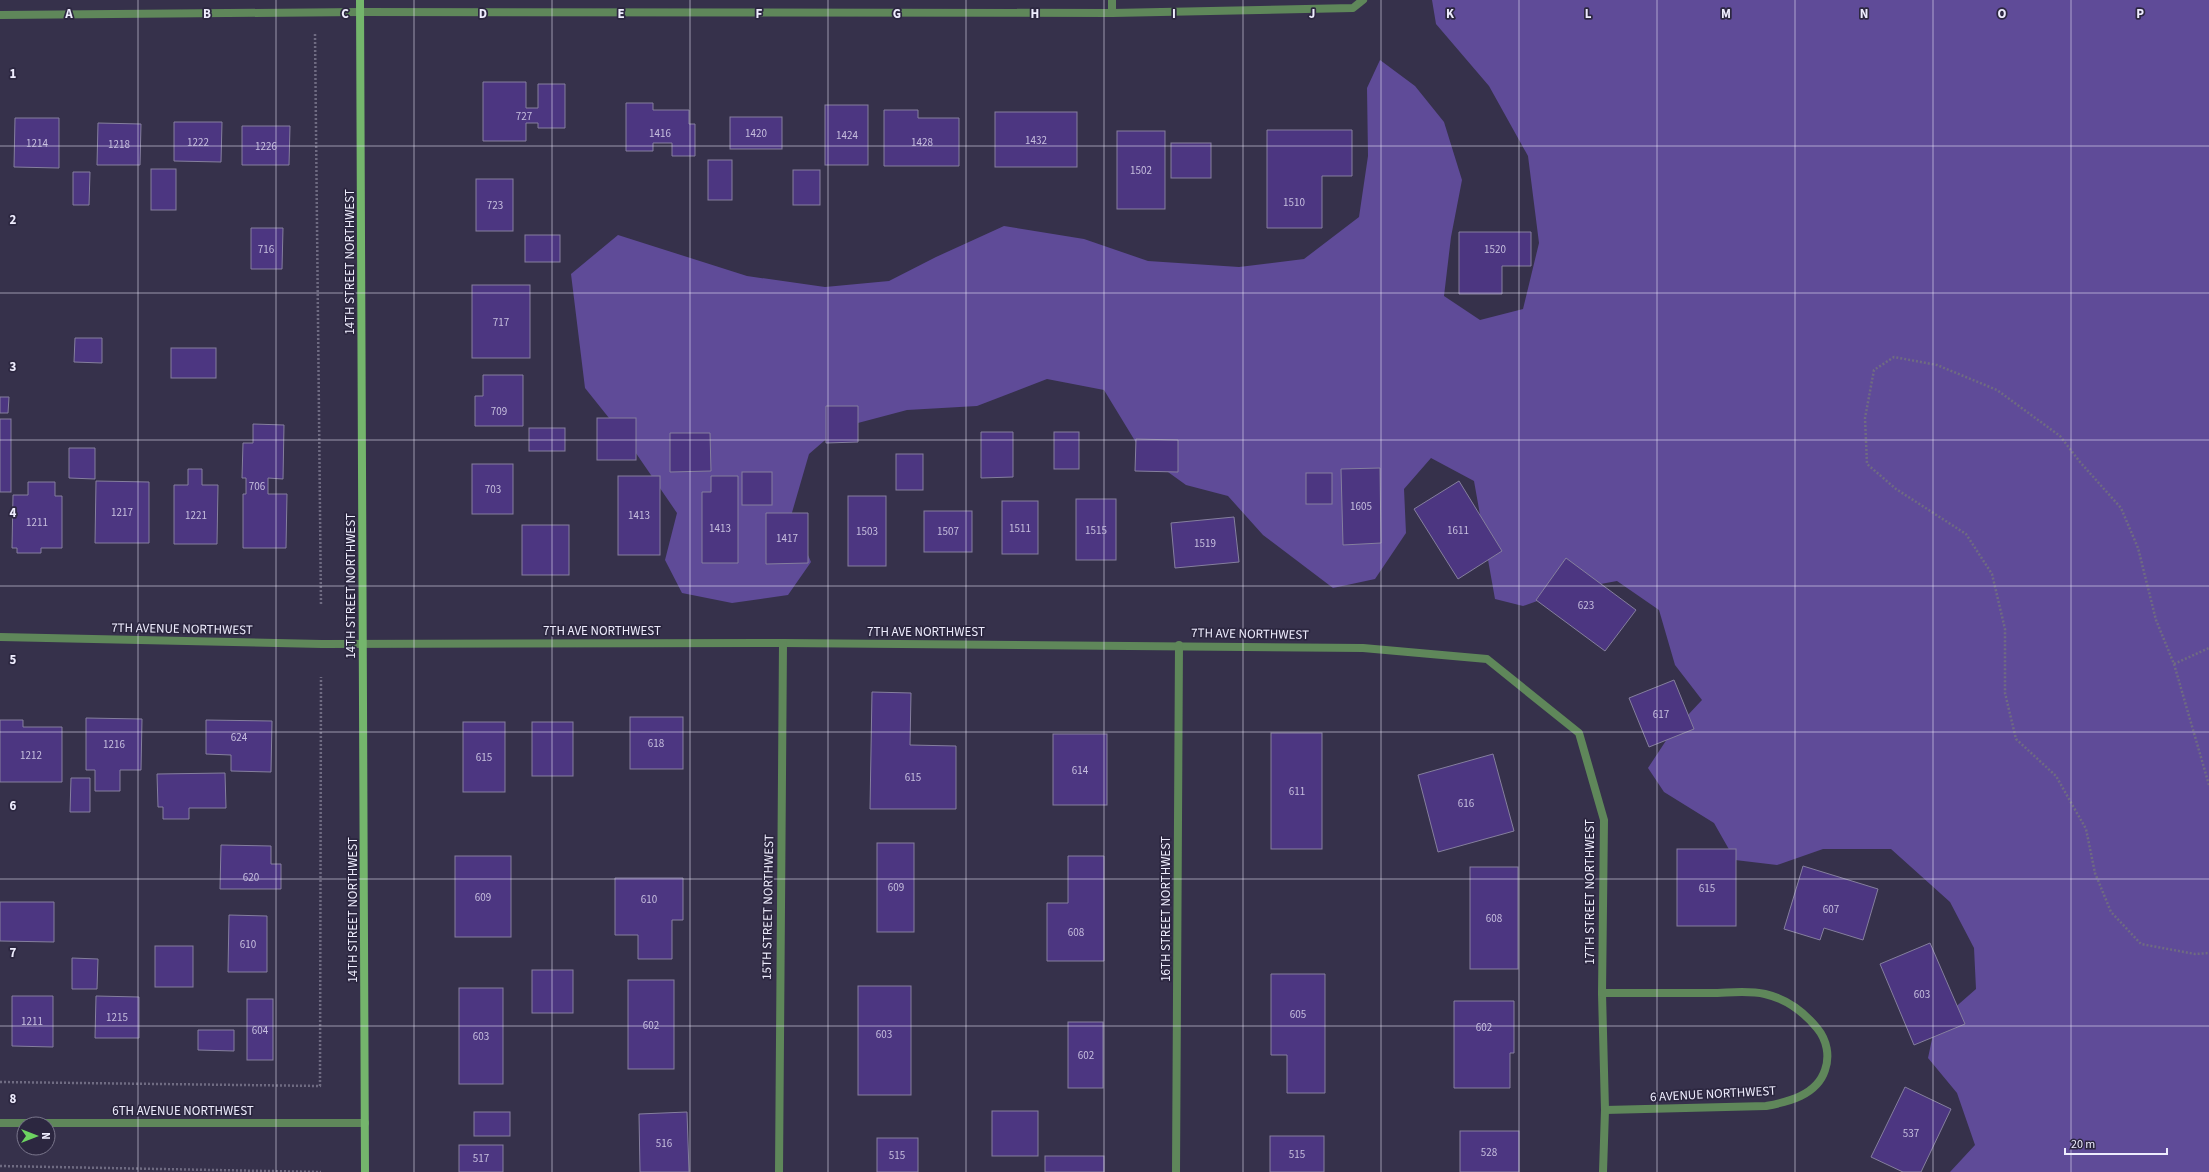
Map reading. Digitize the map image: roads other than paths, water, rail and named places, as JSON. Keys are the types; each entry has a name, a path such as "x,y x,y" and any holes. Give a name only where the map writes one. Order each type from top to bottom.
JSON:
{"street":[{"name":"14TH STREET NORTHWEST","path":"360,0 364,644 365,1172"},
{"path":"1112,0 1112,13"},
{"path":"0,15 360,12 1112,13 1353,8 1363,0"},
{"name":"7TH AVENUE NORTHWEST","path":"0,637 364,644"},
{"name":"7TH AVE NORTHWEST","path":"364,644 783,643 1179,645 1363,648 1488,659"},
{"name":"15TH STREET NORTHWEST","path":"778,1172 783,643"},
{"name":"16TH STREET NORTHWEST","path":"1176,1172 1179,645"},
{"name":"17TH STREET NORTHWEST","path":"1488,659 1579,733 1604,820 1602,993 1605,1110 1603,1172"},
{"name":"6 AVENUE NORTHWEST","path":"1602,993 1765,994 1793,1005 1806,1014 1819,1030 1826,1043 1828,1061 1824,1074 1804,1095 1786,1103 1766,1106 1605,1110"},
{"name":"6TH AVENUE NORTHWEST","path":"0,1123 365,1124"}]}
